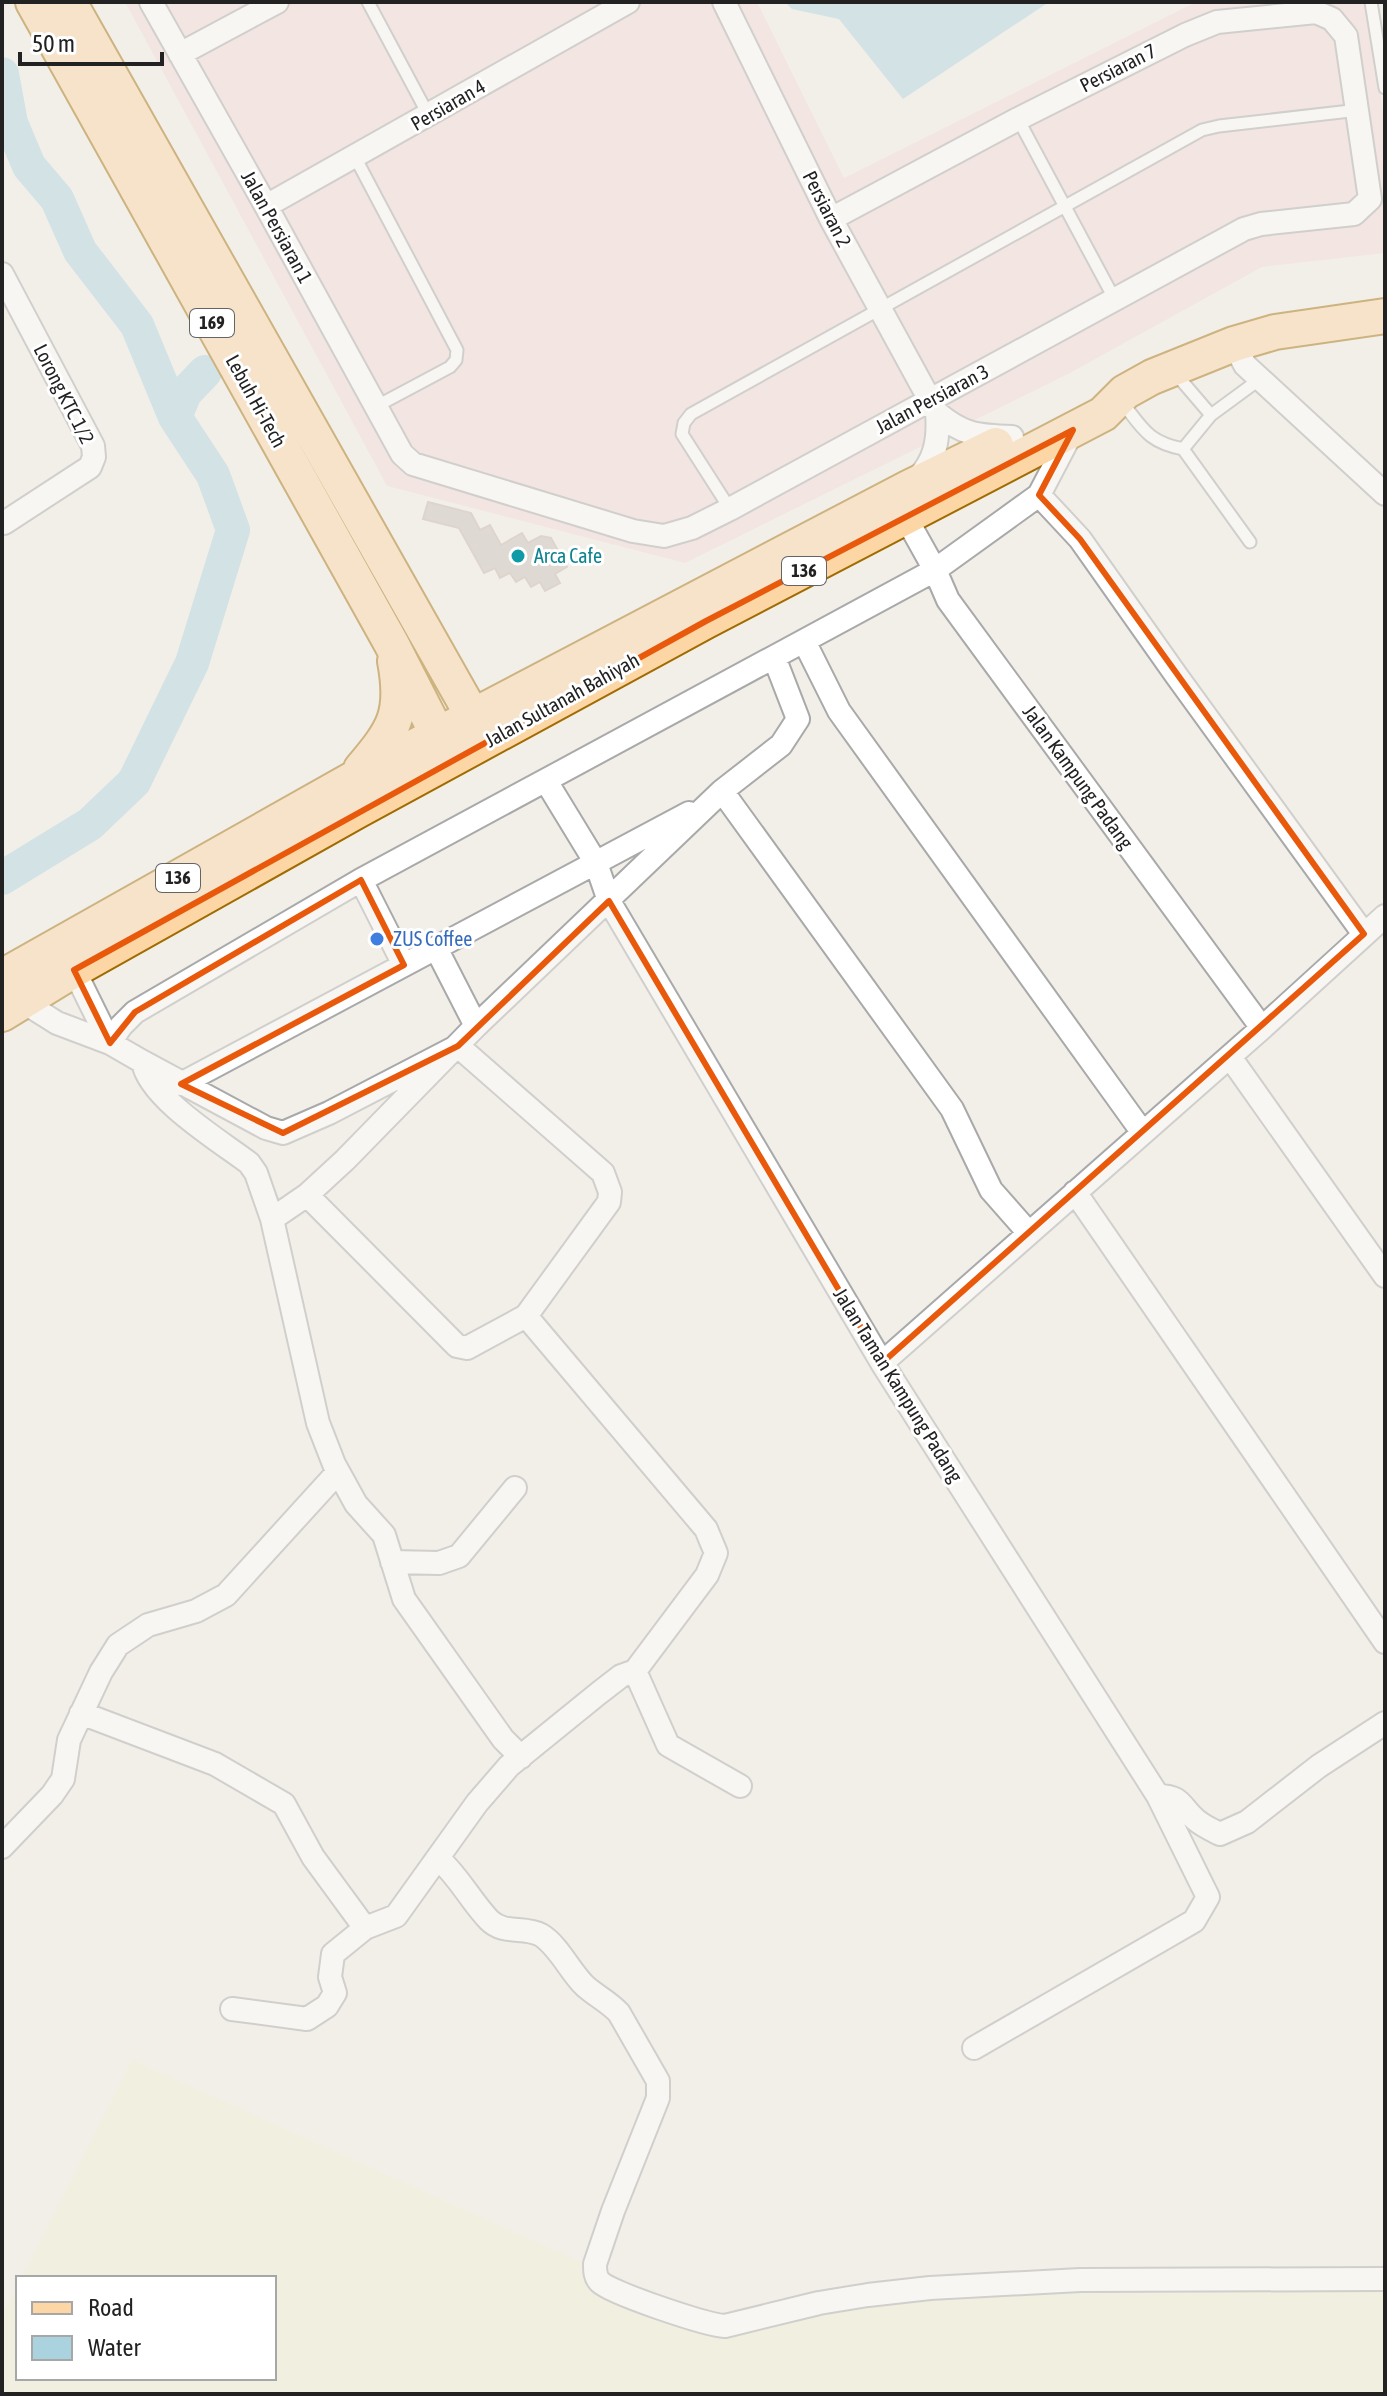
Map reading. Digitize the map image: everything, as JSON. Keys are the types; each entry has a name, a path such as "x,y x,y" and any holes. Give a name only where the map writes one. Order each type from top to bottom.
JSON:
{"main road":[{"name":"Lebuh Hi-Tech","path":"33,2 391,643 444,748"},
{"name":"Lebuh Hi-Tech","path":"69,2 480,729"},
{"name":"Jalan Sultanah Bahiyah","path":"480,729 524,690 907,503 1073,430 1103,414 1122,395 1172,369 1234,344 1275,332 1385,316"},
{"name":"Jalan Sultanah Bahiyah","path":"9,997 74,970 444,748 706,621 907,503 1012,437 1094,397 1122,395"},
{"path":"422,627 477,679 524,690"},
{"path":"353,779 395,724 396,669 391,643"},
{"name":"Jalan Sultanah Bahiyah","path":"9,997 353,779 444,748"}],"street":[{"name":"Jalan Persiaran 1","path":"151,2 402,454"},
{"path":"180,54 277,2"},
{"name":"Persiaran 4","path":"266,206 628,2"},
{"name":"Persiaran 2","path":"724,2 831,219 933,407"},
{"name":"Persiaran 7","path":"831,219 1018,119 1217,22 1316,12 1332,19 1346,36 1359,110"},
{"name":"Jalan Persiaran 3","path":"402,454 413,464 648,533 664,536 692,528 933,407 1244,229 1261,224 1354,214 1370,199 1359,110"},
{"name":"Lorong KTC 1/2","path":"4,523 90,467 94,457 93,446 5,288"},
{"path":"1234,344 1245,365 1385,494"},
{"path":"933,407 953,426 979,436 1012,437"},
{"path":"907,503 932,459 938,432 933,407"},
{"path":"110,1043 135,1012 361,880 935,570 1039,495 1073,430"},
{"path":"1039,495 1080,539 1364,934"},
{"name":"Jalan Kampung Padang","path":"907,503 948,600 1262,1028"},
{"path":"804,641 839,711 1143,1133"},
{"path":"272,1219 307,1195 476,1026 716,796 781,745 798,719 774,657"},
{"name":"Jalan Taman Kampung Padang","path":"546,781 596,863 609,901 882,1363 1158,1796 1171,1796 1181,1802 1195,1820 1220,1834 1247,1822 1319,1766 1385,1723"},
{"path":"181,1084 716,796"},
{"path":"716,796 952,1109 991,1190 1028,1232"},
{"path":"361,880 404,965"},
{"path":"882,1363 1230,1057 1385,916"},
{"path":"436,948 476,1026"},
{"path":"74,970 110,1043"},
{"path":"9,997 57,1023 110,1043 181,1084 266,1128 283,1133 329,1113 458,1046"},
{"path":"307,1195 461,1349 526,1316 609,1202 610,1192 601,1169 458,1046"},
{"path":"1230,1057 1385,1276"},
{"path":"143,1062 145,1074 157,1091 249,1163 256,1173 272,1219 318,1423 338,1472 356,1504 384,1535 404,1599 503,1739 521,1757"},
{"path":"1075,1192 1385,1642"},
{"path":"232,2009 307,2019 327,2006 335,1993 330,1977 333,1954 365,1928 396,1916 477,1803 509,1766 621,1676 635,1671 707,1575 716,1553 706,1529 526,1316"},
{"path":"2,1847 52,1795 63,1779 69,1740 101,1672 118,1645 148,1625 196,1611 226,1595 338,1472"},
{"path":"392,1562 439,1563 459,1556 515,1488"},
{"path":"635,1671 668,1745 740,1786"},
{"path":"81,1713 215,1764 284,1804 313,1857 365,1928"},
{"path":"974,2048 1194,1921 1208,1897 1158,1796"},
{"path":"438,1858 456,1875 491,1922 511,1931 539,1934 583,1984 612,2005 658,2081 658,2098 595,2264 595,2272 603,2285 685,2317 725,2326 819,2303 930,2288 1080,2280 1385,2279"}],"lane":[{"path":"368,2 429,116"},
{"path":"1371,2 1385,88"},
{"path":"730,509 682,434 684,423 691,414 1202,130 1359,110"},
{"path":"1018,119 1115,301"},
{"path":"355,157 457,350 456,360 450,367 375,407"},
{"path":"1172,369 1211,415"},
{"path":"1183,449 1211,415 1260,379"},
{"path":"1122,395 1143,429 1159,444 1183,449 1250,542"}],"highlighted area":[{"path":"1073,430 1039,495 1080,539 1364,934 882,1363 609,901 458,1046 283,1133 181,1084 404,965 361,880 135,1012 110,1043 74,970 706,621"}],"shaded area":[{"path":"125,2 757,2 844,178 1196,2 1371,2 1385,133 1385,253 1262,267 1070,373 685,563 387,486"}],"green space":[{"path":"132,2060 716,2323 1036,2281 1385,2272 1385,2394 2,2394 2,2317 16,2289 16,2380 276,2380 276,2276 23,2276"}],"water":[{"path":"785,2 1049,2 903,99 839,19 792,9"}],"building":[{"name":"Arca Cafe","path":"428,502 471,513 480,530 490,525 501,545 522,533 528,543 541,536 551,538 567,567 555,574 560,583 545,591 540,582 531,587 525,577 516,582 510,573 500,578 495,568 484,573 459,528 423,519"}],"waterway":[{"path":"2,74 11,123 29,166 57,199 80,251 137,325 175,417 213,475 233,530 192,663 134,782 90,824 2,878"},
{"path":"175,417 185,393 205,372"}],"place":[{"name":"Arca Cafe","path":"518,556"},
{"name":"ZUS Coffee","path":"377,939"}]}
